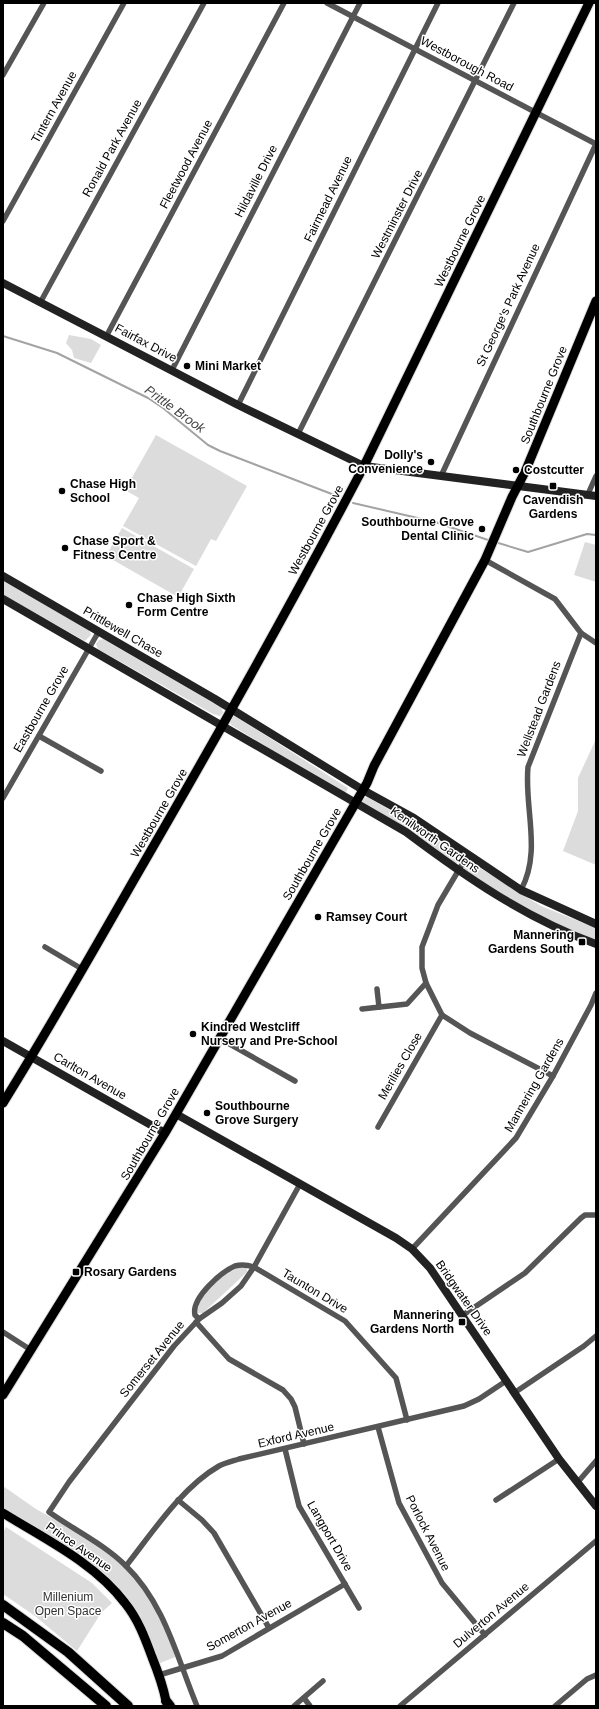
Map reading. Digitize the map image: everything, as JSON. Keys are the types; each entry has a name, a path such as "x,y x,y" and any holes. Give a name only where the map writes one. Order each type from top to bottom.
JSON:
{"highway":[{"path":"3,1605 68,1652 128,1706"},
{"path":"3,1623 23,1636 106,1706"}],"main road":[{"name":"Westbourne Grove","path":"3,1103 32,1057 222,726 364,466 589,3"},
{"name":"Southbourne Grove","path":"3,1395 165,1133 363,790 491,549 596,301"},
{"name":"Prince Avenue","path":"3,1513 93,1571 118,1594 137,1620 159,1675 167,1704"}],"street":[{"path":"3,75 44,3"},
{"name":"Tintern Avenue","path":"3,221 124,3"},
{"name":"Ronald Park Avenue","path":"40,303 204,3"},
{"name":"Fleetwood Avenue","path":"107,335 284,3"},
{"name":"Westborough Road","path":"327,3 596,144"},
{"name":"Hildaville Drive","path":"172,370 360,3"},
{"name":"Fairmead Avenue","path":"238,405 438,3"},
{"name":"Westminster Drive","path":"298,434 514,3"},
{"name":"St George's Park Avenue","path":"441,476 596,144"},
{"name":"Fairfax Drive","path":"3,282 40,303 107,335 238,405 364,466"},
{"path":"364,466 592,495 596,476"},
{"path":"485,560 555,599 581,633 596,643"},
{"name":"Prittlewell Chase","path":"3,576 99,631 230,711"},
{"path":"3,599 89,647 222,726"},
{"name":"Eastbourne Grove","path":"3,798 99,631"},
{"name":"Wellstead Gardens","path":"521,890 528,872 533,838 528,789 528,767 581,633"},
{"path":"230,711 229,724 268,753"},
{"name":"Kenilworth Gardens","path":"230,711 308,755 363,790 414,818 468,856 521,890 596,924"},
{"name":"Kenilworth Gardens","path":"222,726 406,832 458,871 524,913 596,944"},
{"path":"39,736 101,771"},
{"path":"308,755 355,791 356,802"},
{"path":"468,856 438,905 422,947 422,968 426,983 442,1015 470,1033 553,1076"},
{"path":"44,947 82,969"},
{"path":"362,1009 407,1004 426,983"},
{"path":"377,989 379,1007"},
{"name":"Mannering Gardens","path":"412,1249 516,1138 553,1076 596,993"},
{"name":"Merilies Close","path":"378,1127 442,1015"},
{"path":"219,1038 296,1081"},
{"name":"Carlton Avenue","path":"3,1041 165,1133"},
{"name":"Bridgwater Drive","path":"176,1114 396,1238 412,1249 430,1268 559,1459 596,1506"},
{"name":"Somerset Avenue","path":"126,1566 92,1539 49,1512 69,1482 174,1346 198,1321 241,1286 254,1267 300,1184"},
{"path":"463,1315 525,1273 581,1218 585,1215 596,1215"},
{"path":"254,1267 245,1264 236,1265 222,1275 208,1287 195,1306 195,1315 198,1321 229,1359 282,1390 291,1399 295,1407 304,1444"},
{"name":"Taunton Drive","path":"254,1267 345,1321 396,1378 407,1420"},
{"path":"3,1332 31,1350"},
{"path":"514,1392 584,1346 596,1336"},
{"name":"Exford Avenue","path":"126,1566 178,1500 203,1477 220,1466 239,1459 464,1406 479,1400 506,1381"},
{"name":"Porlock Avenue","path":"378,1427 399,1503 442,1583 485,1635"},
{"name":"Langport Drive","path":"286,1449 299,1506 359,1608"},
{"path":"496,1500 559,1459"},
{"path":"577,1482 596,1461"},
{"path":"178,1500 202,1520 214,1533 269,1628"},
{"name":"Dulverton Avenue","path":"400,1706 596,1541"},
{"path":"126,1566 146,1592 163,1618 181,1668 198,1706"},
{"name":"Somerton Avenue","path":"159,1675 222,1656 345,1584"},
{"path":"555,1706 587,1679 596,1675"},
{"path":"294,1706 323,1681"},
{"path":"304,1698 310,1706"}],"green space":[{"path":"69,335 91,339 101,345 91,363 74,358 72,350 66,343"},
{"path":"156,435 247,486 216,541 211,539 196,566 123,526 139,498 125,490"},
{"path":"122,528 194,569 178,597 106,556"},
{"path":"585,542 596,545 596,582 574,575"},
{"path":"3,581 89,630 91,635 85,641 3,595"},
{"path":"103,639 222,708 223,713 220,716 213,714 98,649 96,644 99,640"},
{"path":"235,716 348,788 345,794 231,725 229,719"},
{"path":"596,739 596,865 563,851 578,811 578,778"},
{"path":"367,797 406,819 457,853 459,858 457,863 452,863 362,803 361,800"},
{"path":"468,863 472,863 541,906 596,928 596,940 535,915 464,871 464,867"},
{"path":"240,1267 247,1268 247,1272 203,1313 198,1313 199,1306 206,1292 220,1279"},
{"path":"3,1486 36,1509 91,1540 128,1568 154,1606 169,1635 175,1657 158,1664 140,1615 108,1576 3,1507"},
{"name":"Millenium Open Space","path":"6,1527 92,1583 112,1603 101,1613 77,1651 35,1616 3,1594 3,1532"}],"waterway":[{"name":"Prittle Brook","path":"3,336 57,353 148,398 163,408 208,445 220,451 337,496"},
{"name":"Prittle Brook","path":"353,503 435,522 491,541"},
{"name":"Prittle Brook","path":"495,542 528,552 587,534 596,535"}],"place":[{"name":"Mini Market","path":"187,366"},
{"name":"Dolly's Convenience","path":"431,462"},
{"name":"Costcutter","path":"516,470"},
{"name":"Cavendish Gardens","path":"553,486"},
{"name":"Chase High School","path":"62,491"},
{"name":"Southbourne Grove Dental Clinic","path":"482,529"},
{"name":"Chase Sport & Fitness Centre","path":"65,548"},
{"name":"Chase High Sixth Form Centre","path":"129,605"},
{"name":"Ramsey Court","path":"318,917"},
{"name":"Mannering Gardens South","path":"582,942"},
{"name":"Kindred Westcliff Nursery and Pre-School","path":"193,1034"},
{"name":"Southbourne Grove Surgery","path":"207,1113"},
{"name":"Rosary Gardens","path":"76,1272"},
{"name":"Mannering Gardens North","path":"462,1322"}]}
